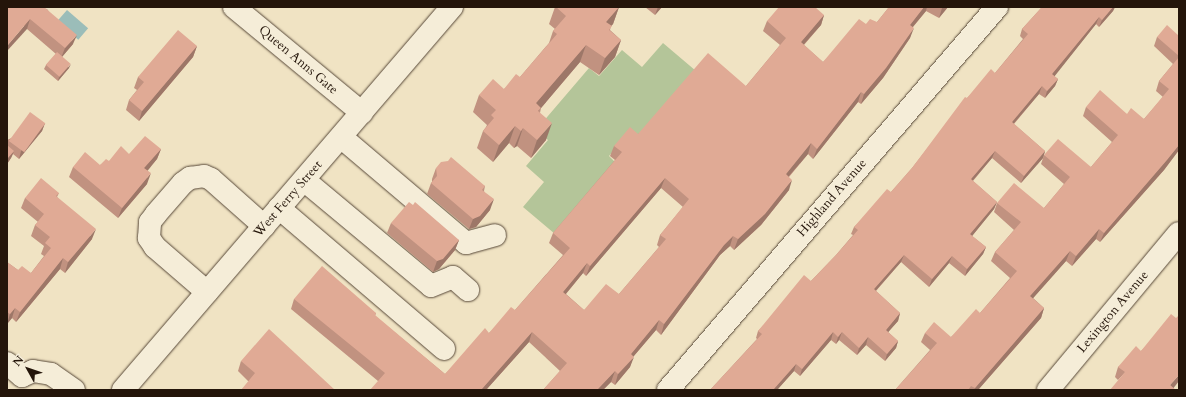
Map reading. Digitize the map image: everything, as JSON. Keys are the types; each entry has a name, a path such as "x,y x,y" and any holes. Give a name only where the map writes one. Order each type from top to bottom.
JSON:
{"street":[{"name":"Queen Anns Gate","path":"234,7 362,112"},
{"name":"Highland Avenue","path":"668,390 997,7"},
{"name":"West Ferry Street","path":"123,390 341,137 442,11"},
{"path":"341,137 466,243 495,236"},
{"path":"207,292 155,247 149,238 150,222 156,214 183,183 190,178 204,176 211,179 264,226"},
{"path":"304,180 431,286 453,277 468,290"},
{"path":"279,208 444,349"},
{"name":"Lexington Avenue","path":"1048,390 1179,234"},
{"path":"7,363 22,376 33,371 51,374 74,390"}],"green space":[{"path":"663,43 696,71 635,143 626,136 609,156 616,163 555,234 523,207 544,182 526,166 548,140 536,130 589,68 599,76 622,50 642,67"}],"water":[{"path":"67,10 88,28 78,40 57,21"}],"building":[{"path":"7,7 44,7 77,35 65,48 30,19 7,46"},
{"path":"556,7 619,7 606,22 612,26 609,30 621,40 605,58 586,45 536,103 541,108 538,111 552,123 537,140 523,128 521,131 515,126 499,145 483,131 494,118 491,115 496,110 479,95 493,79 504,89 516,74 520,77 557,34 553,31 566,16"},
{"path":"779,7 815,7 824,15 801,42 823,62 859,19 866,24 870,19 877,22 889,7 924,7 910,25 914,28 886,68 864,94 861,92 817,149 811,143 786,174 792,180 765,214 738,239 733,236 724,245 664,324 659,320 631,354 634,357 618,374 615,371 597,390 543,390 567,363 532,332 481,390 370,390 385,373 294,299 322,266 376,313 375,315 445,374 485,328 489,333 511,307 515,310 570,248 553,233 622,152 614,146 630,127 638,134 708,53 746,86 786,38 767,21","holes":["665,178 689,199 660,235 666,239 619,294 606,284 584,310 563,292 587,263 590,266"]},
{"path":"1042,7 1113,7 1102,20 1099,17 1052,74 1058,79 1047,91 1042,86 1012,122 1045,151 1024,176 995,151 971,179 997,202 970,234 986,247 967,269 952,256 932,279 904,255 874,289 900,313 886,330 898,341 887,354 868,337 859,348 842,332 838,337 833,332 802,369 796,364 773,390 710,390 762,334 758,331 804,275 811,281 836,255 858,230 854,227 887,189 891,192 912,168 965,97 967,98 991,69 995,73 1028,34 1022,29"},
{"path":"1167,25 1179,36 1179,56 1157,37"},
{"path":"178,30 197,46 142,111 129,100 144,82 138,77"},
{"path":"57,52 71,64 59,77 46,65"},
{"path":"1179,57 1179,145 1104,233 1099,229 1076,256 1070,251 1030,296 1044,308 975,388 971,386 968,390 895,390 937,343 925,333 934,322 951,337 976,309 980,313 1017,271 995,252 1021,222 997,203 1014,183 1044,208 1070,177 1044,155 1058,139 1091,167 1118,135 1086,107 1100,90 1127,114 1131,108 1144,119 1169,89 1159,81"},
{"path":"30,112 45,123 24,152 9,141"},
{"path":"145,136 161,149 144,168 151,173 122,208 73,167 85,152 100,165 106,159 109,161 121,146 129,154"},
{"path":"7,145 14,151 7,159"},
{"path":"451,157 485,186 482,190 494,199 480,216 473,219 431,183 437,176 436,168 441,162 448,161"},
{"path":"41,178 59,193 56,196 96,229 68,262 63,258 20,312 15,308 10,314 7,312 7,262 18,270 22,266 31,273 51,248 45,243 50,237 35,225 44,214 25,198"},
{"path":"409,202 413,205 415,202 459,240 443,259 437,261 391,223"},
{"path":"1171,314 1176,318 1179,315 1179,375 1170,385 1176,390 1110,390 1125,372 1118,367 1136,346 1141,351"},
{"path":"269,329 335,390 241,390 255,373 241,361"}]}
